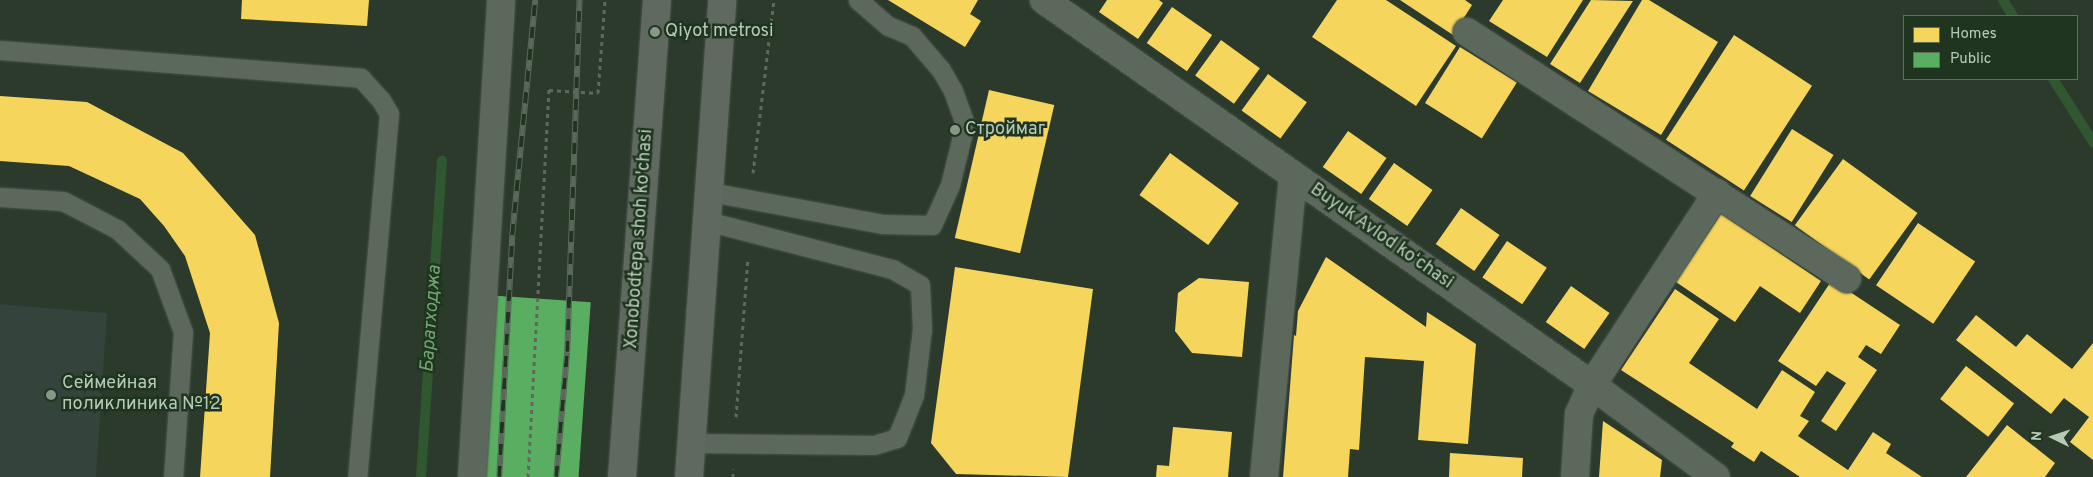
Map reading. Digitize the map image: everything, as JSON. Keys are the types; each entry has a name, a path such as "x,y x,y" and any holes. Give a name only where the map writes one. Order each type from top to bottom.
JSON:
{"highway":[{"name":"Xonobodtepa shoh ko'chasi","path":"622,477 657,0"},
{"path":"688,477 710,192 722,0"}],"street":[{"path":"472,477 501,0"},
{"name":"Buyuk Avlod koʻchasi","path":"1044,0 1592,385 1716,477"},
{"path":"1467,32 1847,279"},
{"path":"1264,477 1293,175"},
{"path":"1575,477 1579,414 1592,385 1717,193"}],"lane":[{"path":"710,192 882,224 932,225 950,185 965,124 952,89 942,70 912,36 888,26 858,0"},
{"path":"0,50 361,78 382,100 390,114 357,477"},
{"path":"0,197 63,200 117,229 160,268 183,332 174,477"},
{"path":"691,443 874,445 897,438 914,395 922,330 920,285 892,269 707,221"}],"path":[{"path":"528,477 549,90 598,93 605,0"}],"shaded area":[{"name":"Сеймейная поликлиника №12","path":"0,304 107,313 96,477 0,477"}],"building: Homes":[{"path":"242,0 369,0 367,26 241,19"},
{"path":"888,0 978,0 970,14 981,21 965,47"},
{"path":"1107,0 1159,0 1163,3 1138,39 1099,12"},
{"path":"1337,0 1386,0 1456,46 1416,106 1312,37"},
{"path":"1400,0 1465,0 1472,5 1453,35"},
{"path":"1503,0 1583,0 1547,57 1489,21"},
{"path":"1591,0 1633,1 1580,83 1550,64"},
{"path":"1642,0 1649,0 1718,42 1661,135 1588,91"},
{"path":"1172,7 1212,35 1187,71 1147,43"},
{"path":"1734,35 1812,86 1744,190 1666,140"},
{"path":"1221,40 1260,68 1234,104 1195,76"},
{"path":"1460,47 1517,83 1482,138 1425,103"},
{"path":"1268,74 1307,102 1280,139 1242,110"},
{"path":"989,90 1054,105 1020,253 955,238"},
{"path":"0,96 87,102 183,153 255,235 279,323 270,477 200,477 210,333 185,256 164,226 140,199 69,166 0,161"},
{"path":"1792,129 1834,155 1792,222 1750,196"},
{"path":"1348,131 1387,158 1361,194 1323,167"},
{"path":"1170,153 1239,203 1208,245 1139,195"},
{"path":"1843,159 1917,213 1869,279 1795,225"},
{"path":"1394,163 1433,190 1407,226 1369,199"},
{"path":"1461,208 1500,235 1474,271 1436,244"},
{"path":"1721,214 1821,281 1800,313 1760,286 1735,322 1676,282"},
{"path":"1918,223 1975,262 1933,324 1876,285"},
{"path":"1507,241 1547,268 1522,304 1482,277"},
{"path":"1326,257 1426,327 1427,312 1476,344 1468,444 1418,440 1424,361 1365,357 1359,450 1350,449 1348,477 1283,477 1294,335 1296,336 1298,311"},
{"path":"955,267 1093,289 1068,477 956,474 931,443"},
{"path":"1199,278 1249,282 1242,357 1192,353 1175,331 1178,293"},
{"path":"1832,280 1900,325 1881,354 1866,345 1858,357 1877,370 1836,431 1821,421 1846,383 1827,371 1816,386 1778,361"},
{"path":"1571,286 1610,313 1584,349 1546,322"},
{"path":"1675,289 1719,319 1689,363 1757,409 1782,370 1815,392 1800,416 1809,421 1798,436 1848,470 1873,432 1891,444 1886,453 1922,477 1800,477 1761,451 1754,462 1731,447 1734,443 1621,370"},
{"path":"1976,315 2016,347 2027,334 2072,369 2093,343 2093,460 2070,442 2089,417 2064,398 2051,414 1956,340"},
{"path":"1966,366 2014,404 1988,437 1940,399"},
{"path":"1603,421 1662,460 1660,477 1599,477"},
{"path":"2007,425 2055,463 2045,477 1966,477"},
{"path":"1173,427 1232,432 1228,477 1156,477 1157,465 1169,466"},
{"path":"1450,453 1523,458 1522,477 1449,477"}],"building: Public":[{"path":"486,295 591,302 579,477 473,477"}],"waterway":[{"name":"Баратходжа","path":"2003,0 2012,15"},
{"name":"Баратходжа","path":"2054,80 2093,142"},
{"name":"Баратходжа","path":"421,477 442,161"}],"railway":[{"path":"499,477 512,235 535,0"},
{"path":"556,477 567,352 579,0"}],"place":[{"name":"Qiyot metrosi","path":"655,32"},
{"name":"Строймаг","path":"955,130"},
{"name":"Сеймейная поликлиника №12","path":"51,395"}]}
